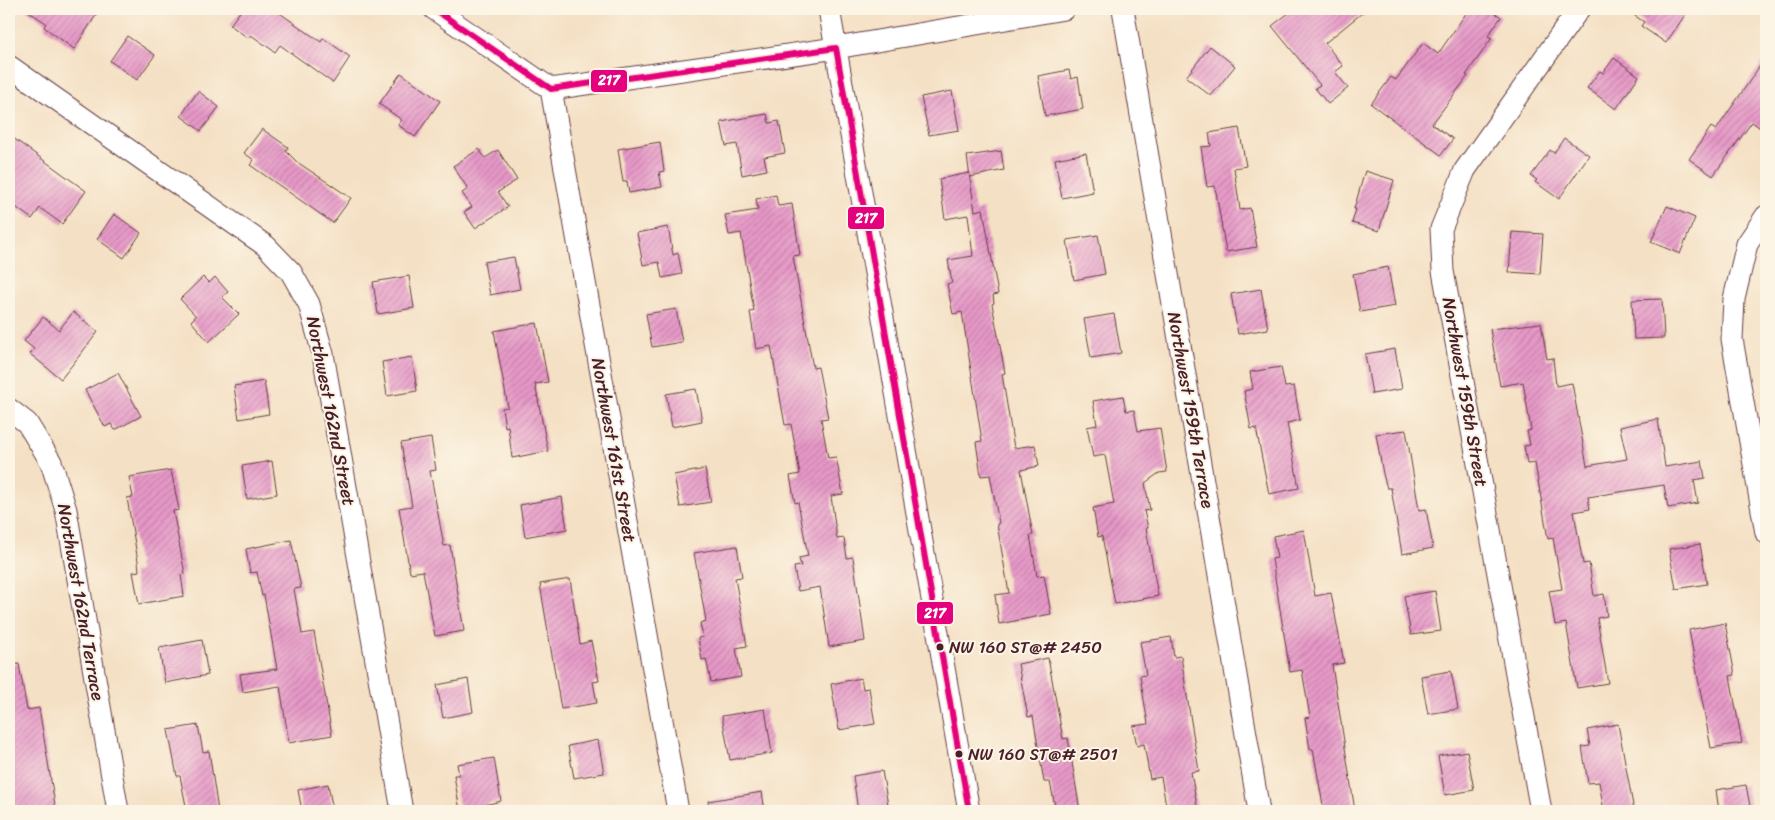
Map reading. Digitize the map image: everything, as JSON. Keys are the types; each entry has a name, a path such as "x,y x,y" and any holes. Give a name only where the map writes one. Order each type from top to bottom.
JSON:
{"street":[{"path":"434,9 551,89 836,48 1064,9"},
{"path":"829,9 968,811"},
{"name":"Northwest 159th Terrace","path":"1123,9 1259,811"},
{"name":"Northwest 159th Street","path":"1541,811 1443,272 1441,229 1465,170 1579,9"},
{"name":"Northwest 162nd Street","path":"9,66 266,246 291,272 309,304 323,354 402,811"},
{"name":"Northwest 161st Street","path":"551,89 678,811"},
{"path":"1766,216 1746,244 1734,299 1732,339 1766,533"},
{"name":"Northwest 162nd Terrace","path":"9,409 27,423 51,462 66,510 118,811"}],"building":[{"path":"25,9 100,9 74,49 44,27 46,23"},
{"path":"242,9 274,9 321,42 323,38 350,57 333,83 280,45 275,52 251,35 248,38 230,25"},
{"path":"1294,9 1367,9 1325,43 1343,66 1335,72 1348,88 1328,104 1315,88 1320,85 1272,26"},
{"path":"1469,9 1489,9 1501,17 1488,36 1492,38 1466,75 1468,76 1432,124 1453,139 1441,155 1371,104 1391,77 1396,80 1423,43 1438,54"},
{"path":"1625,9 1689,9 1666,43 1641,26 1644,22"},
{"path":"127,36 155,55 137,80 110,61"},
{"path":"1210,46 1235,66 1211,96 1186,77"},
{"path":"1766,57 1766,132 1752,122 1713,176 1689,159 1711,127 1716,130"},
{"path":"1614,58 1639,76 1616,109 1587,88 1600,71 1603,73"},
{"path":"1069,70 1071,79 1078,77 1083,109 1045,116 1038,76"},
{"path":"401,73 440,101 415,137 398,125 402,120 379,104"},
{"path":"198,91 219,107 201,131 181,116"},
{"path":"952,91 959,130 929,135 921,97"},
{"path":"767,114 769,123 779,121 785,153 764,157 767,170 742,175 737,144 726,146 721,122"},
{"path":"1239,128 1246,166 1234,168 1240,210 1250,208 1257,247 1226,252 1215,186 1207,187 1201,147 1211,146 1209,133"},
{"path":"262,129 288,147 286,151 297,162 351,198 333,223 250,165 254,160 244,153"},
{"path":"9,135 86,191 62,224 40,208 32,219 9,202"},
{"path":"1564,138 1589,155 1559,199 1535,182 1537,180 1531,176 1550,150 1554,153"},
{"path":"660,142 664,171 659,172 662,187 629,193 627,181 623,182 618,149"},
{"path":"479,149 485,158 498,150 517,180 498,192 508,207 475,228 464,212 472,207 462,193 468,189 453,166"},
{"path":"1001,151 1004,170 970,177 967,156"},
{"path":"1086,153 1093,192 1062,198 1055,159"},
{"path":"1365,171 1394,180 1379,231 1352,223"},
{"path":"969,173 975,211 983,209 998,294 993,295 994,303 992,304 1005,373 1002,374 1014,448 1035,445 1039,466 1021,470 1033,535 1030,535 1037,576 1044,575 1051,614 999,624 995,595 1009,593 997,524 999,523 990,475 981,476 976,442 982,441 962,312 953,314 947,284 952,283 948,260 973,256 968,215 945,219 939,179"},
{"path":"776,195 778,206 792,204 800,255 793,256 813,368 818,367 828,418 821,419 828,458 836,457 843,494 831,496 837,539 844,538 847,558 853,557 865,641 829,647 820,587 798,591 794,567 801,566 799,558 808,556 798,502 795,503 790,476 800,474 791,424 785,425 771,346 756,349 750,312 754,311 741,233 729,235 725,215 758,210 756,199"},
{"path":"1667,206 1695,218 1680,254 1651,242"},
{"path":"114,214 141,233 124,258 97,239"},
{"path":"668,227 673,255 678,253 682,274 662,278 659,262 643,265 637,233"},
{"path":"1512,232 1543,234 1540,274 1509,272"},
{"path":"1098,235 1105,274 1074,280 1067,240"},
{"path":"514,257 520,289 490,295 484,262"},
{"path":"1388,267 1395,306 1360,312 1353,274"},
{"path":"409,276 414,308 378,314 373,282"},
{"path":"203,277 209,283 215,277 228,292 222,297 239,314 209,342 191,321 196,316 180,299"},
{"path":"1261,289 1268,329 1238,334 1231,294"},
{"path":"1662,299 1664,338 1634,339 1632,300"},
{"path":"676,309 682,342 652,347 646,314"},
{"path":"73,312 98,332 61,379 30,354 34,349 24,341 43,317 59,330"},
{"path":"1114,314 1121,353 1091,358 1084,319"},
{"path":"537,323 548,382 535,384 548,451 512,458 508,426 505,427 502,408 508,407 494,331"},
{"path":"1541,323 1547,359 1553,358 1556,386 1572,383 1587,466 1627,459 1620,427 1658,419 1665,467 1702,461 1705,478 1694,480 1698,503 1668,508 1664,485 1588,497 1590,509 1574,512 1583,564 1589,563 1594,596 1604,594 1607,616 1597,618 1608,683 1577,688 1566,623 1555,625 1549,591 1562,589 1553,538 1548,539 1535,463 1527,464 1524,446 1530,445 1527,431 1531,430 1523,382 1500,386 1490,329"},
{"path":"1395,349 1402,389 1372,394 1365,354"},
{"path":"412,357 417,391 387,396 382,362"},
{"path":"1281,367 1285,387 1294,386 1300,420 1287,423 1299,488 1269,494 1256,428 1251,429 1244,391 1253,389 1250,372"},
{"path":"118,373 141,416 115,430 111,424 105,427 85,390"},
{"path":"264,381 269,414 239,419 234,386"},
{"path":"696,389 702,421 672,427 666,394"},
{"path":"1123,396 1126,411 1134,410 1138,431 1160,428 1167,472 1159,473 1145,483 1150,510 1144,511 1158,596 1115,604 1102,536 1098,537 1093,508 1114,504 1105,455 1093,457 1087,427 1097,425 1093,401"},
{"path":"1406,430 1419,510 1426,509 1433,548 1402,554 1391,488 1387,488 1383,474 1376,434"},
{"path":"431,438 436,470 430,471 444,546 450,545 464,631 435,636 423,571 410,573 399,508 412,506 401,443"},
{"path":"272,461 277,494 247,499 242,466"},
{"path":"705,469 711,502 680,507 674,475"},
{"path":"171,470 179,510 173,511 185,574 181,575 184,596 139,604 133,572 139,571 138,561 127,498 133,497 129,477"},
{"path":"562,497 567,529 525,537 520,505"},
{"path":"1304,530 1315,596 1331,593 1344,663 1332,665 1355,811 1324,811 1313,749 1310,749 1305,718 1310,717 1302,670 1290,672 1272,559 1277,558 1273,536"},
{"path":"291,540 301,588 294,589 302,634 314,632 332,735 289,743 280,686 243,692 240,674 277,669 264,595 262,596 257,572 250,573 246,549"},
{"path":"1700,544 1707,584 1676,589 1669,549"},
{"path":"737,546 742,577 735,578 747,646 736,648 741,677 711,682 706,659 702,660 698,638 703,637 700,623 706,621 694,553"},
{"path":"570,579 580,644 591,641 599,681 593,682 597,703 561,709 540,584"},
{"path":"1435,591 1441,631 1411,635 1404,596"},
{"path":"1725,623 1735,675 1730,676 1742,743 1711,748 1689,630"},
{"path":"1171,637 1174,657 1181,656 1199,771 1191,772 1198,811 1167,811 1161,777 1150,779 1144,744 1137,746 1133,726 1148,724 1140,676 1146,675 1140,642"},
{"path":"202,640 208,675 165,683 159,648"},
{"path":"1048,658 1063,739 1068,738 1080,811 1056,811 1050,782 1044,782 1033,716 1028,717 1018,664"},
{"path":"19,664 27,710 39,708 56,811 9,811 9,665"},
{"path":"1451,671 1458,709 1428,714 1421,676"},
{"path":"861,678 863,689 869,688 875,724 839,730 831,684"},
{"path":"468,679 473,712 443,718 437,685"},
{"path":"765,709 772,753 730,760 722,716"},
{"path":"1618,724 1634,811 1604,811 1599,782 1588,783 1582,747 1590,746 1587,730"},
{"path":"198,725 203,752 209,751 218,811 187,811 180,776 177,776 168,730"},
{"path":"598,740 604,773 574,778 568,746"},
{"path":"1467,751 1474,790 1445,795 1438,756"},
{"path":"494,758 501,801 460,811 454,775 459,775 457,764"},
{"path":"882,771 889,811 858,811 853,776"},
{"path":"328,784 333,811 302,811 298,790"},
{"path":"1746,785 1751,811 1719,811 1716,790"},
{"path":"762,792 765,811 709,811 708,801"}],"transit line":[{"name":"217","path":"434,9 551,89 836,48 969,811"}],"place":[{"name":"NW 160 ST@# 2450","path":"940,647"},
{"name":"NW 160 ST@# 2501","path":"959,754"}]}
